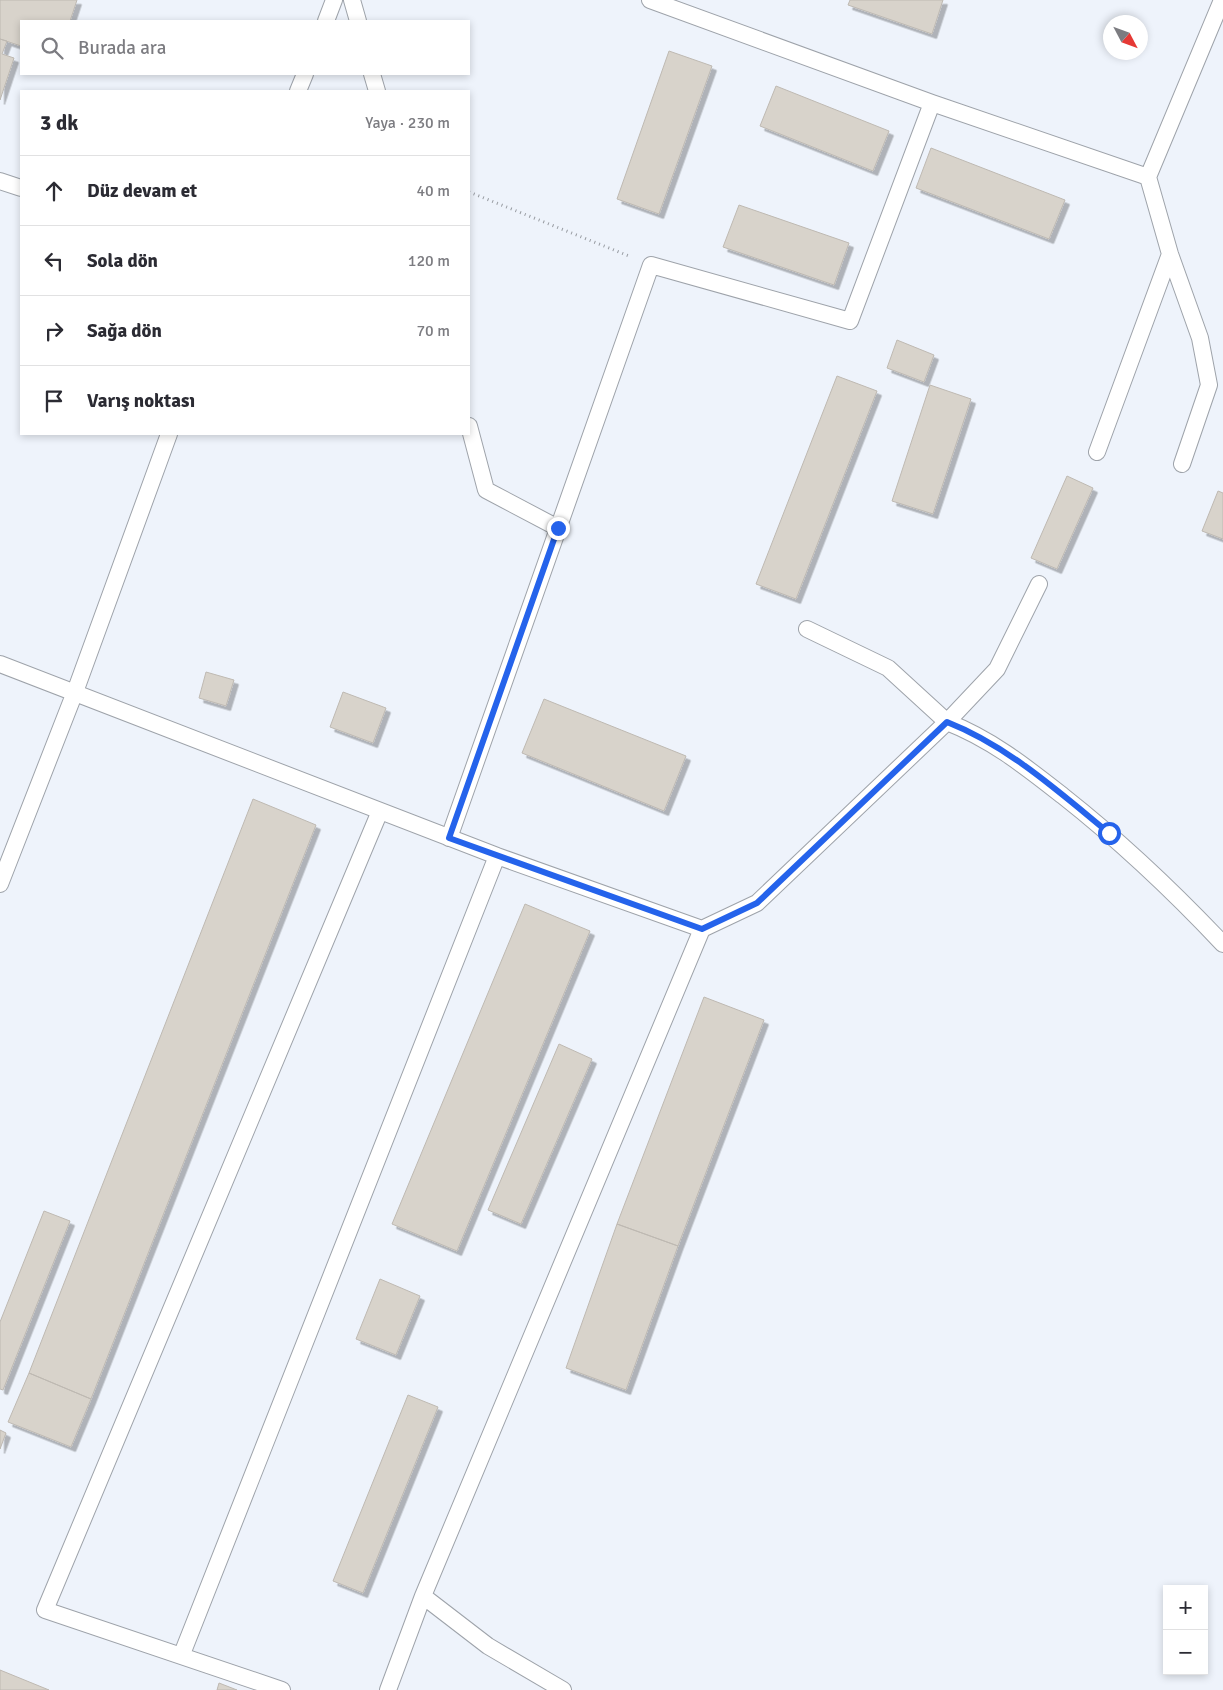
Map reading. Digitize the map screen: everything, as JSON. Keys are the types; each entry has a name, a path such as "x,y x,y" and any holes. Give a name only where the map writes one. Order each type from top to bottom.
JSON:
{"lane":[{"path":"326,20 334,0"},
{"path":"352,0 358,20"},
{"path":"650,0 932,103 1148,177"},
{"path":"1182,464 1209,385 1200,338 1170,254 1148,177 1222,0"},
{"path":"298,90 305,75"},
{"path":"372,75 377,90"},
{"path":"449,838 651,265 850,321 932,103"},
{"path":"0,181 20,188"},
{"path":"1097,452 1170,254"},
{"path":"470,430 486,490 558,528"},
{"path":"0,884 75,692 169,435"},
{"path":"388,1690 423,1596 702,929 757,903 947,722 997,669 1039,584"},
{"path":"807,629 888,668 947,722 976,734 1033,772 1109,833 1193,912 1223,944"},
{"path":"0,664 449,838 702,929"},
{"path":"282,1690 182,1654 45,1610 380,811"},
{"path":"182,1654 497,856"},
{"path":"423,1596 488,1646 563,1690"}],"path":[{"path":"470,192 651,265"}],"building":[{"path":"0,0 77,0 70,20 20,20 20,46 0,39"},
{"path":"850,0 943,0 932,34 848,5"},
{"path":"0,39 7,41 2,54 14,58 0,100"},
{"path":"669,51 712,66 659,214 617,199"},
{"path":"776,86 889,131 873,171 760,126"},
{"path":"931,148 1065,200 1049,239 916,188"},
{"path":"739,205 849,243 834,285 723,247"},
{"path":"897,340 934,355 924,382 887,368"},
{"path":"837,376 877,391 796,599 756,584"},
{"path":"930,385 971,399 933,514 892,501"},
{"path":"1067,476 1093,488 1057,569 1031,558"},
{"path":"1218,491 1223,493 1223,539 1202,531"},
{"path":"206,672 234,680 226,706 199,698"},
{"path":"343,692 386,708 373,743 330,727"},
{"path":"544,699 686,756 664,811 522,753"},
{"path":"253,799 316,825 91,1399 29,1373"},
{"path":"525,904 590,931 457,1251 392,1224"},
{"path":"704,997 764,1020 678,1246 617,1224"},
{"path":"559,1044 592,1059 521,1224 488,1210"},
{"path":"44,1211 70,1221 3,1390 0,1389 0,1322"},
{"path":"617,1224 678,1246 626,1390 566,1368"},
{"path":"380,1279 420,1296 396,1355 356,1339"},
{"path":"29,1373 91,1399 71,1447 8,1422"},
{"path":"408,1395 438,1407 363,1593 333,1581"},
{"path":"0,1430 6,1433 0,1449"},
{"path":"0,1670 49,1690 0,1690"},
{"path":"219,1683 237,1690 217,1690"}],"route":[{"path":"558,528 449,838 702,929 757,903 947,722 976,734 1033,772 1109,833"}]}
